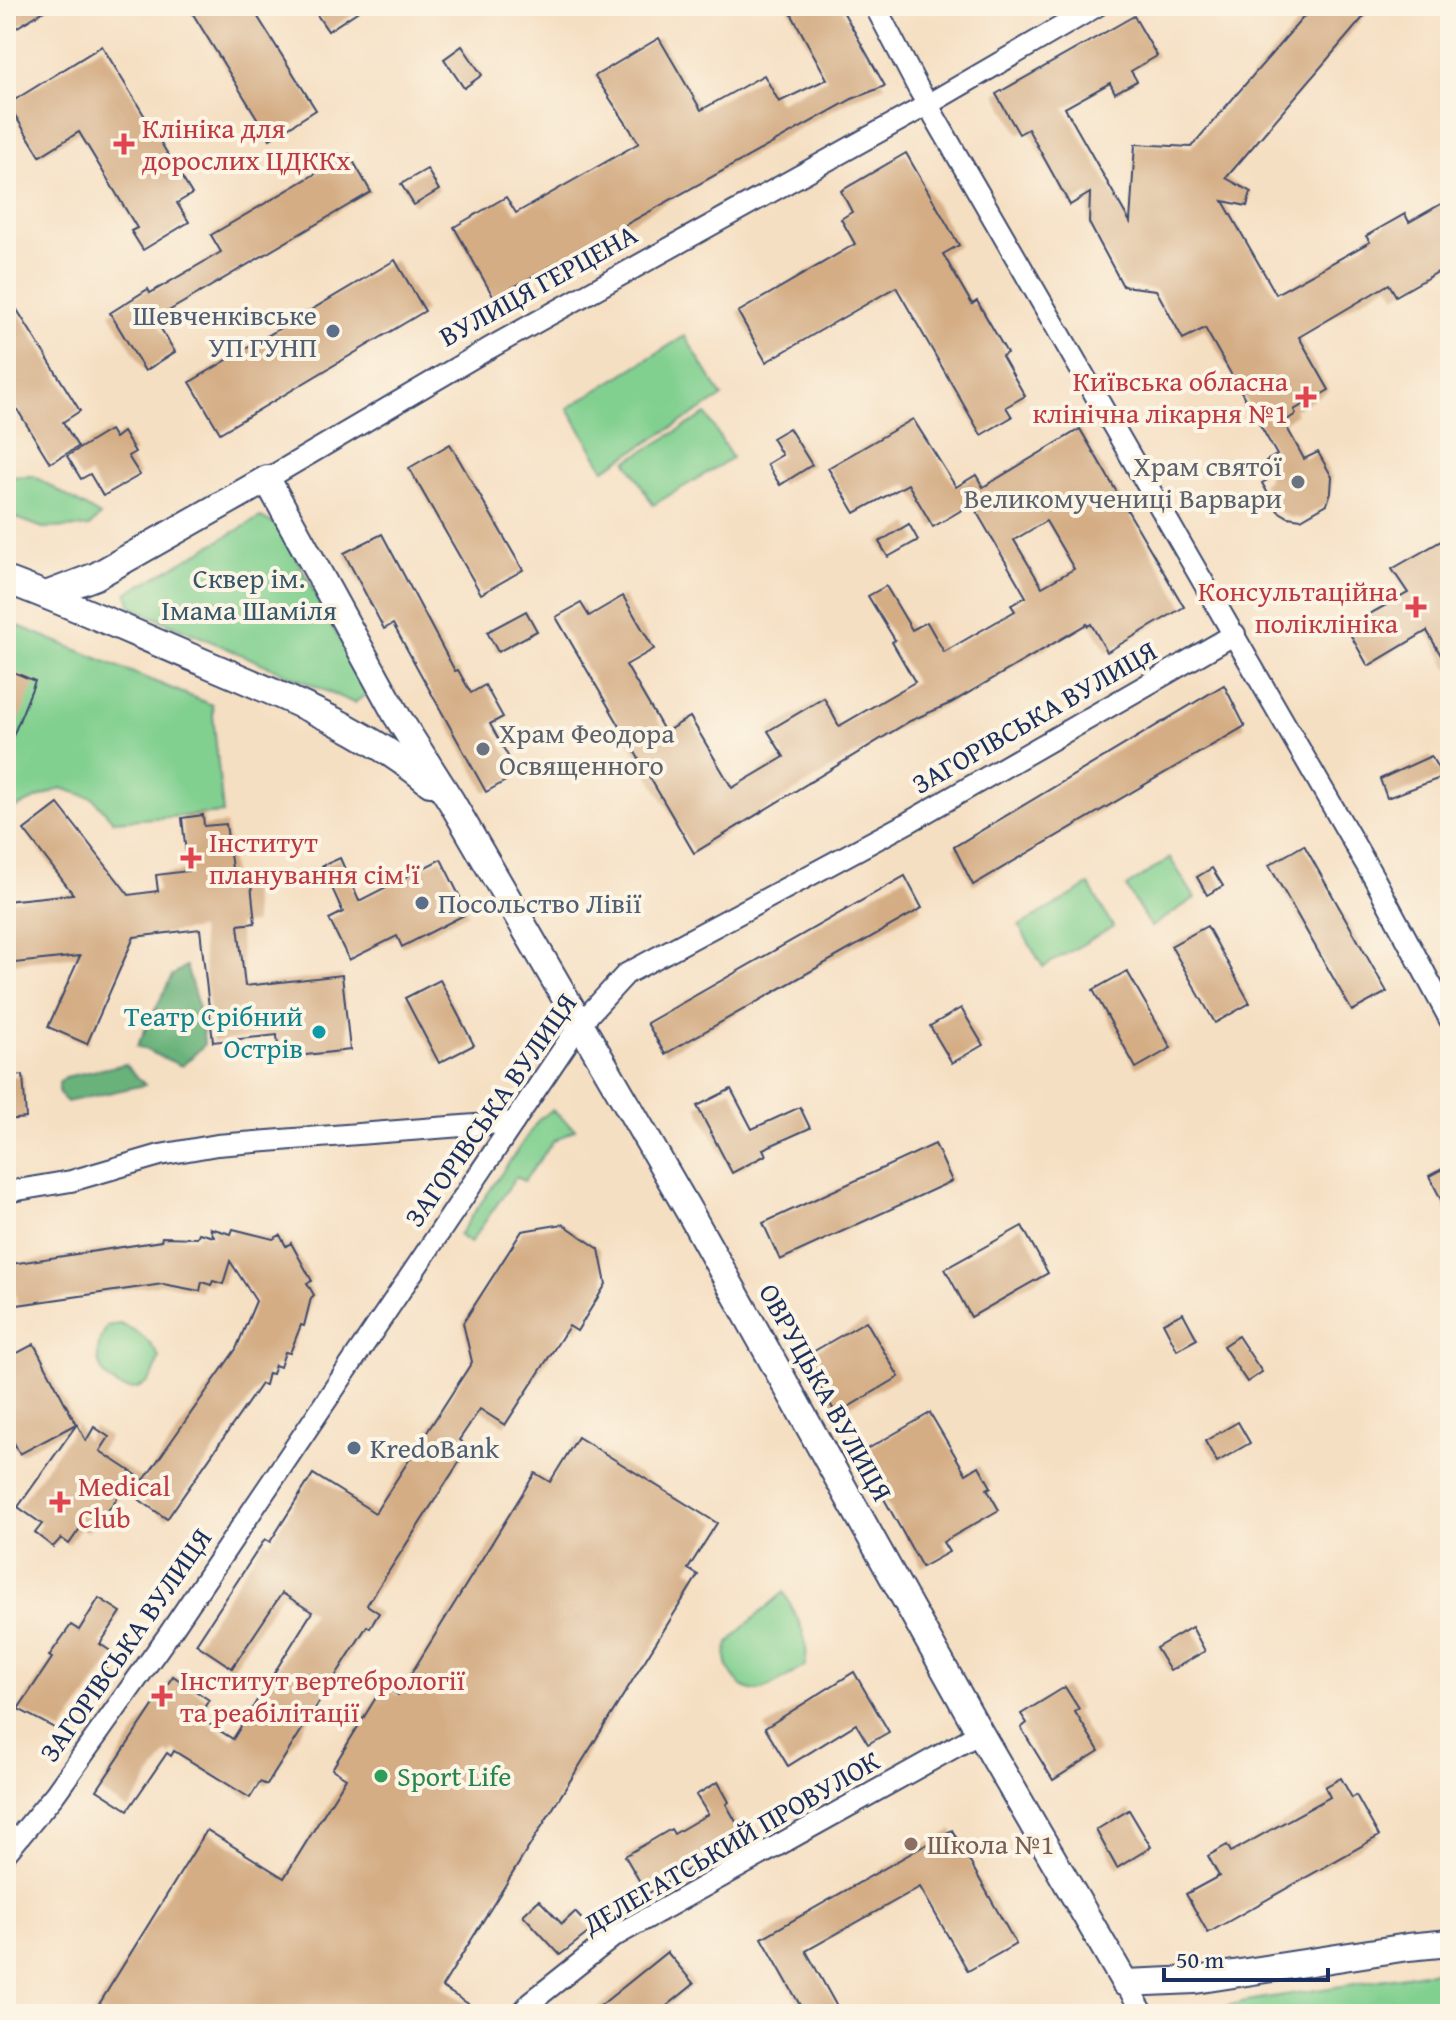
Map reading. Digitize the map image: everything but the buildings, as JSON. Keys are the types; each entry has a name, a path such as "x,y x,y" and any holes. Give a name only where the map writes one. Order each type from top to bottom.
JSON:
{"street":[{"path":"875,6 927,105 1374,878 1450,1020"},
{"name":"ВУЛИЦЯ ГЕРЦЕНА","path":"46,595 96,576 488,349 927,105 1097,6"},
{"name":"ОВРУЦЬКА ВУЛИЦЯ","path":"267,479 397,716 451,801 690,1213 980,1733 1144,2014"},
{"path":"8,579 46,595"},
{"name":"ОВРУЦЬКА ВУЛИЦЯ","path":"46,595 286,698 362,735 402,760 451,801"},
{"name":"ЗАГОРІВСЬКА ВУЛИЦЯ","path":"6,1853 55,1794 169,1634 580,1024 626,974 909,822 1235,634"},
{"path":"6,1192 71,1181 160,1155 217,1145 514,1122"},
{"name":"ДЕЛЕГАТСЬКИЙ ПРОВУЛОК","path":"521,2014 531,2002 613,1937 980,1733"},
{"path":"1125,1983 1195,1980 1450,1943"}],"green space":[{"path":"685,336 722,397 604,469 568,408"},
{"path":"706,414 732,458 653,505 627,461"},
{"path":"34,476 100,516 89,527 43,528 6,514 6,477"},
{"name":"Сквер ім. Імама Шаміля","path":"261,517 280,527 368,693 354,703 131,607 127,593"},
{"path":"6,621 212,705 223,813 113,821 93,798 61,788 6,812"},
{"path":"1170,858 1195,898 1151,927 1126,887"},
{"path":"1089,885 1113,927 1043,967 1019,926"},
{"path":"186,966 202,1019 204,1045 182,1066 137,1046 172,976"},
{"path":"125,1064 145,1085 67,1102 59,1094 59,1083 65,1077"},
{"path":"552,1110 575,1129 553,1142 524,1181 516,1177 470,1243 459,1235 539,1119"},
{"path":"120,1324 143,1337 159,1357 150,1380 136,1388 128,1389 114,1384 103,1372 98,1357 100,1341 107,1326"},
{"path":"784,1592 804,1637 805,1666 778,1682 753,1691 733,1677 726,1652 733,1638"},
{"path":"1450,1969 1450,2014 1199,2014 1246,2001"}],"place":[{"name":"Клініка для дорослих ЦДККх","path":"124,144"},
{"name":"Шевченківське УП ГУНП","path":"333,331"},
{"name":"Київська обласна клінічна лікарня №1","path":"1306,397"},
{"name":"Храм святої Великомучениці Варвари","path":"1298,482"},
{"name":"Консультаційна поліклініка","path":"1416,607"},
{"name":"Храм Феодора Освященного","path":"483,749"},
{"name":"Інститут планування сім'ї","path":"191,858"},
{"name":"Посольство Лівії","path":"422,903"},
{"name":"Театр Срібний Острів","path":"319,1032"},
{"name":"KredoBank","path":"354,1448"},
{"name":"Medical Club","path":"60,1502"},
{"name":"Інститут вертебрології та реабілітації","path":"162,1696"},
{"name":"Sport Life","path":"381,1776"},
{"name":"Школа №1","path":"911,1844"}]}
